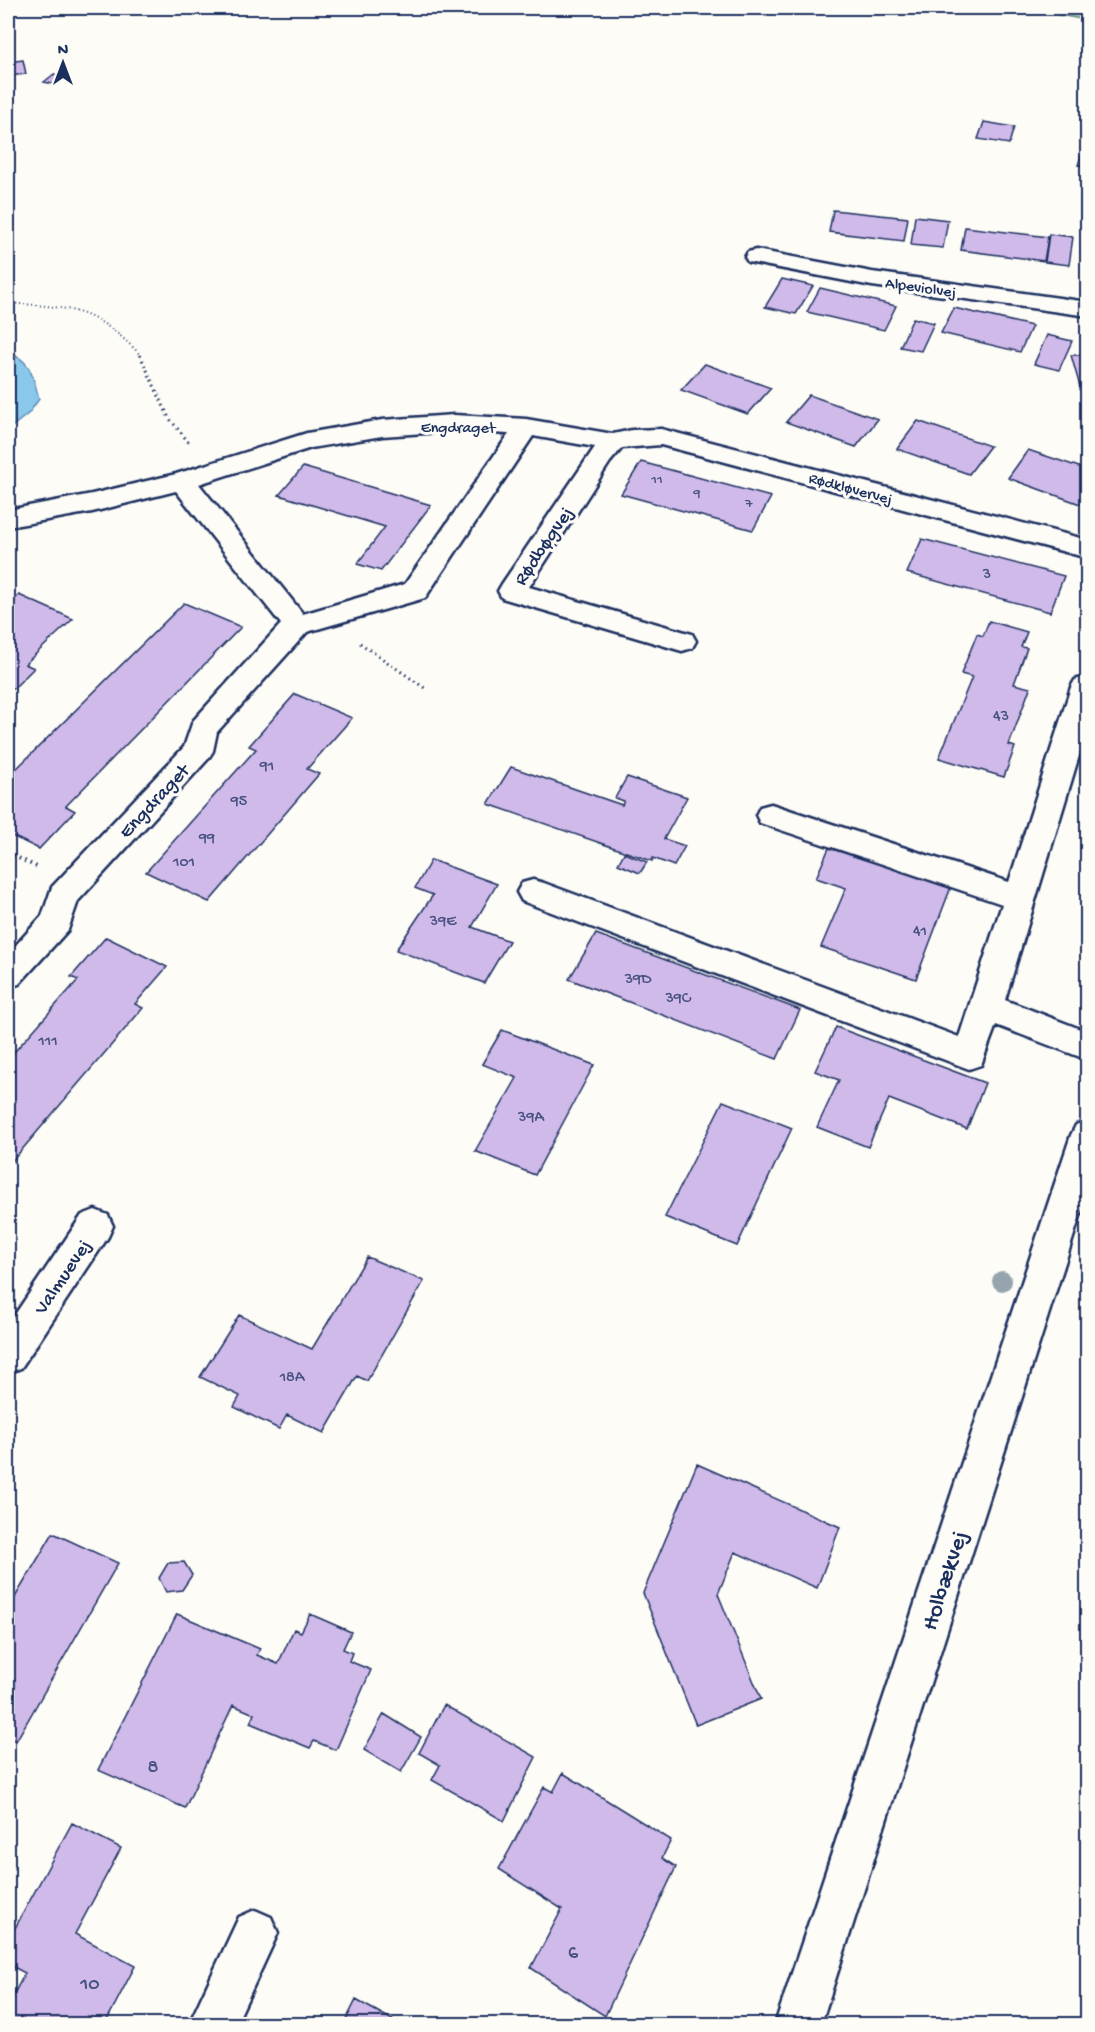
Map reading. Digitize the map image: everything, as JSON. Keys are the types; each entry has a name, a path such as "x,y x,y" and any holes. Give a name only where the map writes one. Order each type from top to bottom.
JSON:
{"street":[{"name":"Alpeviolvej","path":"756,257 872,279 1088,309"},
{"name":"Engdraget","path":"8,518 92,503 182,481 307,441 382,428 454,423 526,427 613,442"},
{"name":"Engdraget","path":"8,975 57,921 63,896 198,751 203,728 297,625 415,591 526,427"},
{"name":"Rødkløvervej","path":"613,442 632,438 662,437 1088,549"},
{"name":"Rødbøgvej","path":"613,442 601,456 512,591 682,641"},
{"path":"182,481 297,625"},
{"path":"533,892 969,1055 1085,687"},
{"path":"771,816 1020,898"},
{"path":"986,1007 1088,1046"},
{"name":"Holbækvej","path":"798,2025 1088,1135"},
{"name":"Valmuevej","path":"8,1356 95,1226"},
{"path":"212,2025 255,1933"}],"green space":[{"path":"1020,8 1087,8 1087,20"}],"water":[{"path":"8,353 26,364 33,376 39,399 29,413 8,430"}],"building":[{"path":"23,60 26,74 8,76 8,62"},
{"path":"54,74 64,77 54,84 44,82"},
{"path":"984,122 1014,127 1009,144 978,139"},
{"path":"1088,137 1088,176 1083,175 1087,166 1078,165"},
{"path":"833,210 908,218 904,241 829,232"},
{"path":"915,216 948,220 943,248 911,245"},
{"path":"965,227 1048,237 1044,261 961,250"},
{"path":"1049,234 1073,237 1069,265 1045,262"},
{"path":"782,279 813,286 796,314 765,307"},
{"path":"820,288 896,306 884,330 807,312"},
{"path":"954,308 1032,326 1020,352 941,333"},
{"path":"913,318 934,323 921,351 900,347"},
{"path":"1047,335 1072,341 1059,370 1034,364"},
{"path":"1071,355 1088,355 1088,408 1086,408"},
{"path":"705,364 771,388 748,414 681,390"},
{"path":"809,395 878,419 856,447 786,422"},
{"path":"918,421 990,446 969,474 897,449"},
{"path":"1028,450 1088,470 1088,497 1083,505 1008,478"},
{"path":"641,462 771,497 753,530 621,494"},
{"path":"303,467 431,505 381,571 357,564 385,527 279,495"},
{"path":"922,539 1064,576 1050,612 907,573"},
{"path":"19,595 73,619 25,664 34,668 8,694 8,606"},
{"path":"184,603 241,627 66,806 75,811 39,849 8,834 8,790 13,784 8,782 8,777"},
{"path":"989,621 1027,632 1021,647 1027,648 1014,684 1030,688 1009,745 1015,747 1004,777 939,758 972,677 961,674 977,634 983,636"},
{"path":"295,694 352,718 307,769 319,774 209,902 146,872 256,749 249,746"},
{"path":"511,767 622,805 624,801 615,798 627,777 687,797 664,839 685,846 674,866 653,858 652,861 488,804"},
{"path":"829,848 951,887 916,979 821,947 846,888 816,878"},
{"path":"624,853 647,862 640,873 618,864"},
{"path":"431,860 497,884 472,927 509,941 484,983 396,950 433,895 415,888"},
{"path":"596,934 800,1010 777,1059 569,979"},
{"path":"106,937 167,967 135,1004 143,1008 8,1166 8,1059 78,980 71,977"},
{"path":"836,1027 985,1083 967,1129 889,1099 868,1147 817,1127 839,1080 815,1071"},
{"path":"502,1030 594,1065 535,1175 475,1151 517,1078 482,1064"},
{"path":"723,1101 792,1128 737,1246 665,1217"},
{"path":"367,1257 424,1281 367,1381 357,1376 324,1433 287,1415 279,1429 234,1407 240,1396 200,1377 239,1315 312,1349"},
{"path":"697,1464 840,1527 817,1588 735,1552 718,1594 761,1699 696,1725 643,1593"},
{"path":"53,1533 118,1563 16,1741 8,1737 8,1609"},
{"path":"184,1562 192,1575 182,1590 166,1592 159,1578 168,1563"},
{"path":"177,1614 260,1649 257,1655 278,1664 294,1629 301,1632 310,1614 351,1632 343,1649 352,1653 349,1661 371,1670 336,1750 314,1741 310,1748 250,1723 254,1714 233,1705 185,1808 98,1770"},
{"path":"444,1705 536,1757 504,1821 432,1780 440,1765 419,1753"},
{"path":"384,1714 421,1737 401,1772 364,1750"},
{"path":"563,1773 671,1840 662,1858 676,1867 605,2016 531,1968 562,1909 499,1869 544,1787 553,1792"},
{"path":"72,1823 121,1848 75,1934 135,1966 105,2024 8,2024 8,2005 25,1973 8,1964 8,1941"},
{"path":"356,2000 400,2024 344,2024"}]}
